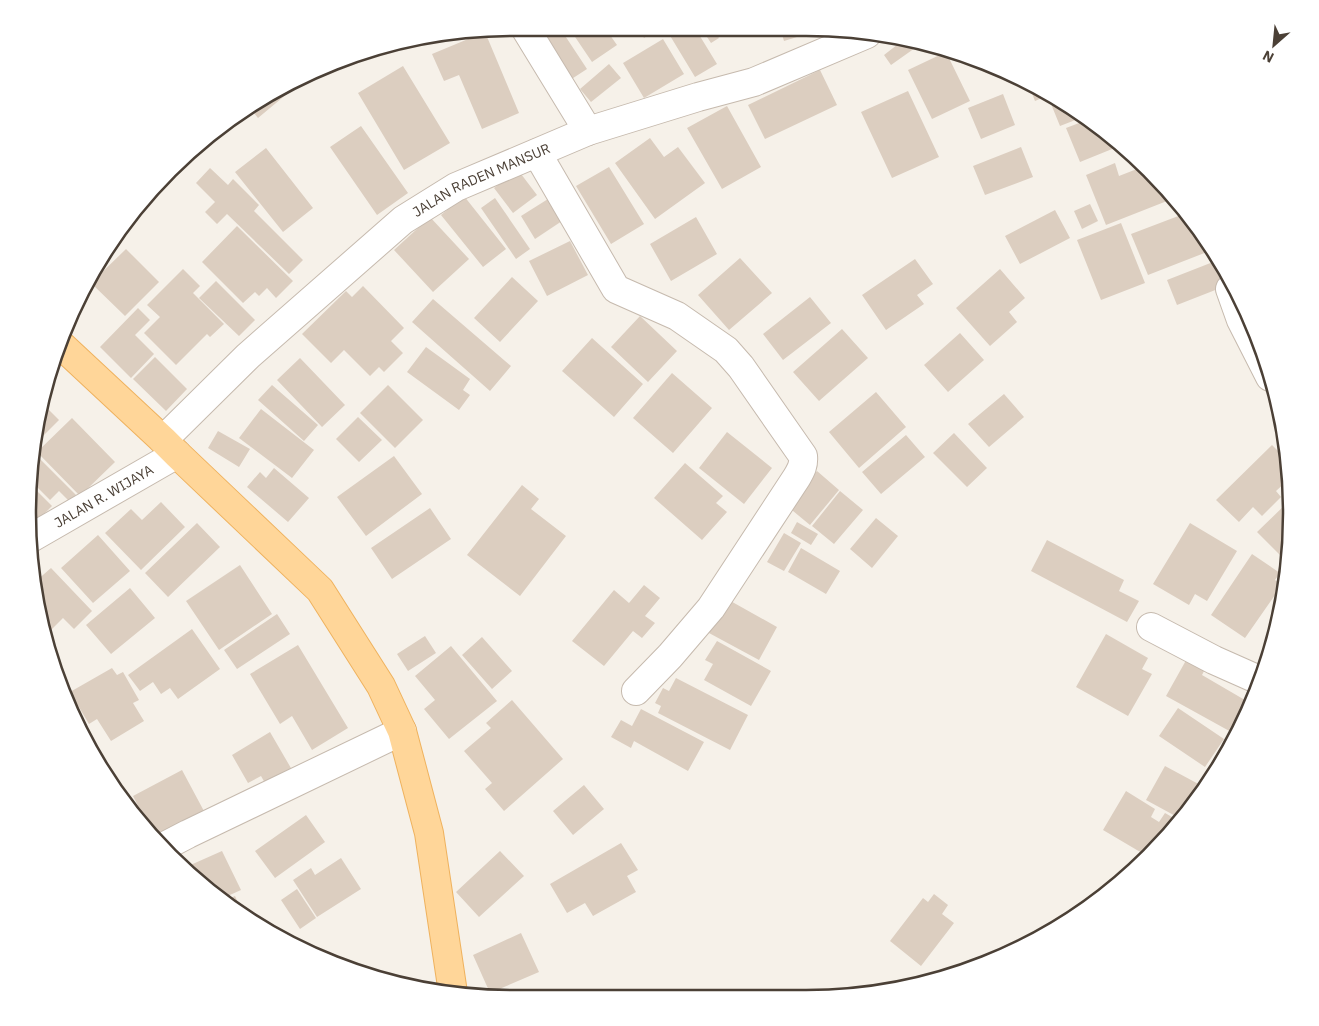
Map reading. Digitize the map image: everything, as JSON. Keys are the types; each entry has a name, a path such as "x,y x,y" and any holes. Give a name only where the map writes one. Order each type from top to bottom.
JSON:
{"main road":[{"path":"66,349 320,590 381,686 402,731 429,833 451,986"}],"street":[{"path":"531,36 588,131"},
{"name":"JALAN RADEN MANSUR","path":"170,447 248,356 404,220 456,187 588,131 698,96 754,82 856,39"},
{"path":"537,153 616,289 677,316 726,350 741,367 803,456 804,463 797,477 711,608 670,656 636,690"},
{"path":"1235,304 1247,332"},
{"name":"JALAN R. WIJAYA","path":"37,534 170,447"},
{"path":"1151,627 1214,660 1253,677"},
{"path":"170,843 402,731"}],"building":[{"path":"537,36 565,36 587,69 567,82"},
{"path":"574,36 611,36 617,45 592,62"},
{"path":"670,36 700,36 717,64 695,77"},
{"path":"706,36 718,36 719,38 711,43"},
{"path":"782,36 800,36 784,41"},
{"path":"487,37 519,113 482,129 459,75 444,81 432,54 470,38"},
{"path":"663,39 684,74 644,98 623,63"},
{"path":"897,45 914,49 891,65 884,55"},
{"path":"939,55 949,59 970,101 932,119 908,70"},
{"path":"609,64 621,78 591,102 580,89"},
{"path":"403,66 450,143 404,170 358,93"},
{"path":"820,70 837,105 765,139 748,105"},
{"path":"908,91 939,157 892,178 861,112"},
{"path":"289,92 258,118 254,113"},
{"path":"1032,93 1041,98 1035,101"},
{"path":"1003,94 1015,125 981,139 968,108"},
{"path":"1051,105 1075,120 1060,126"},
{"path":"727,106 761,167 722,189 687,128"},
{"path":"1079,123 1113,149 1080,162 1066,128"},
{"path":"361,126 408,193 377,215 330,147"},
{"path":"650,138 664,157 678,147 705,183 655,219 615,163"},
{"path":"1021,147 1033,177 985,195 973,166"},
{"path":"266,148 313,208 283,232 235,172"},
{"path":"1115,163 1119,176 1136,169 1166,201 1106,225 1086,175"},
{"path":"609,167 644,224 611,244 576,186"},
{"path":"210,168 228,185 233,179 259,205 254,211 303,260 289,274 227,214 217,224 205,212 215,202 196,183"},
{"path":"518,170 537,195 513,213 494,188"},
{"path":"464,196 506,249 483,267 441,215"},
{"path":"495,198 530,249 516,259 481,208"},
{"path":"548,199 562,221 535,239 521,216"},
{"path":"1090,204 1098,221 1082,229 1074,211"},
{"path":"1055,210 1070,238 1020,264 1005,236"},
{"path":"1178,216 1205,253 1148,275 1131,234"},
{"path":"430,217 469,259 433,292 394,250"},
{"path":"696,217 717,254 671,281 650,244"},
{"path":"1121,223 1145,283 1101,300 1077,240"},
{"path":"237,226 293,281 276,298 267,288 259,296 255,292 243,303 202,262"},
{"path":"570,241 588,275 547,296 529,261"},
{"path":"126,249 159,282 125,316 94,286 101,273"},
{"path":"740,258 772,293 729,330 698,295"},
{"path":"915,259 933,284 917,295 924,304 886,330 862,295"},
{"path":"1211,263 1223,287 1177,305 1167,280"},
{"path":"183,269 200,286 193,293 224,324 210,337 207,334 176,365 144,333 160,317 147,305"},
{"path":"1000,269 1025,298 1009,312 1017,322 990,346 956,308"},
{"path":"512,277 538,301 500,342 474,318"},
{"path":"216,281 255,320 239,336 199,298"},
{"path":"363,286 404,328 391,341 403,353 384,372 379,367 370,376 344,350 331,363 302,334 346,291 352,297"},
{"path":"810,297 831,323 783,360 763,334"},
{"path":"433,299 511,366 490,391 412,322"},
{"path":"138,308 150,320 135,335 154,354 131,378 100,347"},
{"path":"640,316 677,351 648,382 611,347"},
{"path":"842,329 868,358 819,401 793,372"},
{"path":"960,333 984,360 948,392 924,365"},
{"path":"592,338 643,384 614,417 562,371"},
{"path":"426,347 470,379 463,390 470,395 459,410 407,372"},
{"path":"155,357 187,389 166,411 133,379"},
{"path":"300,358 345,405 322,427 277,380"},
{"path":"672,373 712,408 673,453 633,418"},
{"path":"272,385 318,425 304,441 258,400"},
{"path":"388,385 423,420 395,448 360,413"},
{"path":"876,392 906,427 859,468 829,432"},
{"path":"1004,394 1024,417 989,447 968,424"},
{"path":"48,409 59,420 42,437"},
{"path":"261,409 314,450 292,478 239,438"},
{"path":"358,417 382,440 359,462 336,439"},
{"path":"72,418 115,462 80,496 40,455 40,449"},
{"path":"218,431 250,449 239,467 208,448"},
{"path":"727,432 772,468 744,504 699,468"},
{"path":"954,433 987,468 967,487 933,453"},
{"path":"906,435 925,457 881,494 862,472"},
{"path":"1272,445 1279,452 1282,485 1276,491 1281,497 1262,516 1253,507 1239,522 1216,500"},
{"path":"394,456 422,494 366,536 337,497"},
{"path":"39,458 76,495 69,501 59,491 50,500 37,487"},
{"path":"685,463 723,496 716,503 727,512 702,540 654,498"},
{"path":"274,468 309,498 288,522 247,487 260,472 266,478"},
{"path":"817,471 839,490 810,525 787,506"},
{"path":"522,485 539,499 531,509 566,536 520,596 467,555"},
{"path":"37,491 52,506 38,520 36,518"},
{"path":"840,491 863,510 834,544 812,526"},
{"path":"161,502 185,527 141,570 105,533 131,509 142,520"},
{"path":"1283,507 1281,556 1257,532"},
{"path":"430,508 451,539 392,579 371,548"},
{"path":"876,518 898,536 872,568 850,549"},
{"path":"797,522 818,534 811,545 791,533"},
{"path":"197,523 220,547 168,597 145,573"},
{"path":"1190,523 1237,551 1207,601 1195,594 1189,605 1153,584"},
{"path":"784,533 801,543 784,571 767,562"},
{"path":"98,535 130,571 93,603 61,568"},
{"path":"1047,540 1124,580 1119,591 1139,601 1127,622 1031,571"},
{"path":"801,548 840,571 826,594 788,572"},
{"path":"1252,554 1279,572 1275,580 1278,582 1276,594 1245,638 1211,615"},
{"path":"240,565 272,614 219,650 186,601"},
{"path":"51,568 92,611 74,629 63,618 51,630 40,577"},
{"path":"644,585 660,598 645,616 655,623 642,638 633,631 604,666 572,641 614,590 629,603"},
{"path":"130,588 155,618 111,654 86,625"},
{"path":"727,599 777,627 759,660 709,633"},
{"path":"277,614 290,634 237,669 224,650"},
{"path":"192,629 220,669 178,699 170,688 161,694 153,682 140,691 128,675"},
{"path":"1106,634 1148,658 1142,669 1152,674 1128,716 1076,687"},
{"path":"425,636 436,653 408,671 397,654"},
{"path":"482,637 512,671 492,689 462,655"},
{"path":"717,641 771,671 751,706 704,680 713,664 705,660"},
{"path":"298,645 348,728 312,750 292,716 280,724 250,674"},
{"path":"451,646 497,701 449,739 424,709 435,700 415,676"},
{"path":"1189,655 1207,665 1202,675 1244,700 1230,731 1166,696"},
{"path":"112,668 117,675 123,672 139,700 133,703 144,721 111,741 97,719 89,724 72,691"},
{"path":"676,678 748,715 730,750 658,713 661,706 655,703 663,688 669,691"},
{"path":"512,700 563,759 504,811 485,789 492,783 464,751 491,728 486,723"},
{"path":"1178,708 1224,739 1205,767 1159,736"},
{"path":"641,709 704,742 688,771 634,741 631,748 611,737 621,720 632,726"},
{"path":"270,732 295,775 269,790 261,776 248,783 232,755"},
{"path":"1165,766 1198,784 1174,815 1146,800"},
{"path":"182,770 205,813 162,835 139,808 133,796"},
{"path":"584,785 604,809 573,835 553,811"},
{"path":"1126,791 1155,809 1151,817 1159,822 1165,813 1172,817 1141,852 1103,830"},
{"path":"306,815 325,842 275,878 255,851"},
{"path":"621,843 638,870 627,876 636,892 593,916 585,903 567,913 550,884"},
{"path":"222,851 241,890 229,895 192,864"},
{"path":"500,851 524,876 479,917 456,892"},
{"path":"341,858 361,889 317,917 293,880 311,868 315,875"},
{"path":"297,889 316,918 300,929 281,900"},
{"path":"934,894 948,905 942,914 954,923 921,966 890,941 923,898 928,902"},
{"path":"521,933 539,972 498,990 488,989 473,955"}]}
